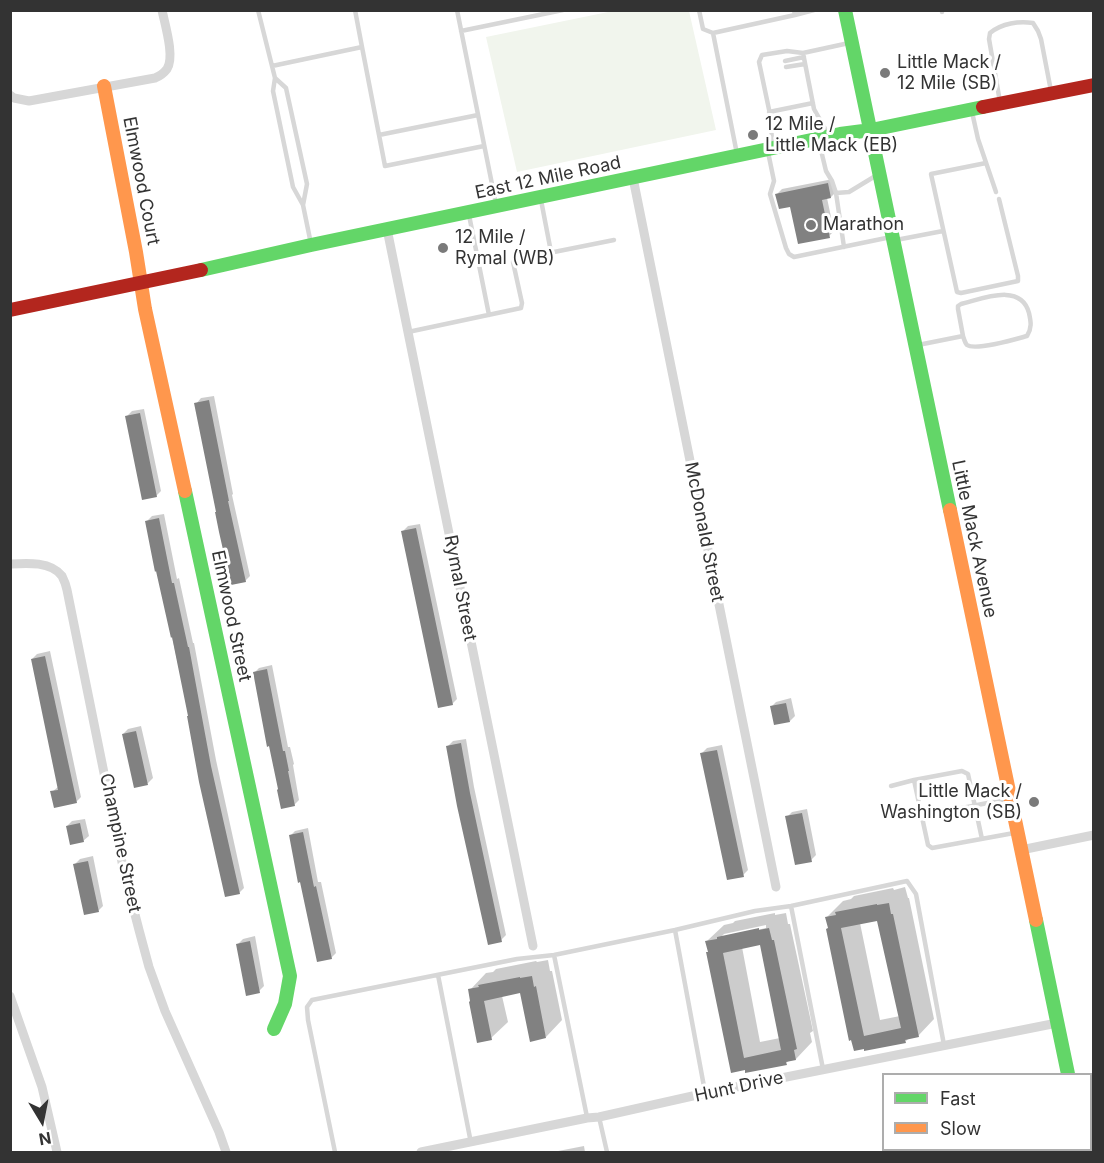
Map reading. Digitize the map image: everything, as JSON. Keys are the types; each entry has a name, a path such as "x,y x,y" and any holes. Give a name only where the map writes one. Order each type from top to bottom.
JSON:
{"main road":[{"name":"Little Mack Avenue","path":"845,10 1068,1073"},
{"name":"East 12 Mile Road","path":"10,310 770,149 1094,85"},
{"name":"Elmwood Court","path":"104,86 141,283"},
{"name":"Elmwood Street","path":"141,283 290,975 287,1004 274,1029"}],"street":[{"path":"10,95 29,101 155,78 168,68 170,61 170,49 162,10"},
{"name":"McDonald Street","path":"633,178 776,886"},
{"name":"Rymal Street","path":"387,229 533,946"},
{"name":"Champine Street","path":"10,564 29,563 44,566 54,569 62,576 67,590 124,872 149,967 165,1011 226,1152"},
{"path":"1021,850 1094,836"},
{"path":"10,996 42,1087 57,1152"},
{"name":"Hunt Drive","path":"421,1152 1057,1023"}],"lane":[{"path":"258,10 275,78 273,91 293,188 303,205 311,245"},
{"path":"355,10 385,166 484,146"},
{"path":"457,10 496,207"},
{"path":"461,31 563,10"},
{"path":"699,10 703,29 713,33 814,10"},
{"path":"1000,103 989,39 990,33 1003,26 1023,22 1033,23 1038,31 1052,93"},
{"path":"713,33 737,156"},
{"path":"785,60 851,42"},
{"path":"272,66 362,47"},
{"path":"803,55 787,51 762,56 759,62 769,112 774,181 770,194 789,254 794,257 943,231"},
{"path":"803,55 814,109 824,138 826,171 836,193 844,247"},
{"path":"786,67 805,63"},
{"path":"761,68 767,64"},
{"path":"762,77 768,71"},
{"path":"275,78 286,88 306,184 303,205"},
{"path":"769,112 813,103"},
{"path":"972,109 978,139 996,192"},
{"path":"380,135 478,115"},
{"path":"986,163 931,174 957,292 1018,281 999,199"},
{"path":"836,193 849,192 879,173"},
{"path":"541,197 551,252"},
{"path":"468,213 489,315"},
{"path":"408,332 521,308 522,303 513,262 614,240"},
{"path":"1010,294 1018,297 1028,307 1031,329 1027,336 978,347 969,346 965,343 963,336 958,309 961,304 1010,294"},
{"path":"915,346 963,336"},
{"path":"891,786 962,771 968,774 982,839"},
{"path":"914,780 928,846 932,848 1017,833"},
{"path":"921,816 1011,799"},
{"path":"335,1152 308,1020 307,1007 312,1000 517,959 554,955 755,911 791,906 907,881 916,894 944,1045"},
{"path":"791,906 823,1069"},
{"path":"675,930 706,1093"},
{"path":"554,955 587,1118"},
{"path":"438,975 471,1143"},
{"path":"599,1117 607,1152"}],"shaded area":[{"path":"613,11 689,11 716,130 517,172 486,37"}],"building":[{"path":"828,183 831,198 822,200 830,238 798,244 790,207 779,209 775,194"},
{"path":"209,400 246,582 231,585 194,403"},
{"path":"140,413 157,497 142,500 125,416"},
{"path":"159,518 172,583 174,583 189,647 211,766 240,894 225,897 199,782 172,637 155,572 145,521"},
{"path":"416,528 453,705 438,708 401,531"},
{"path":"45,656 77,803 54,808 50,791 58,790 31,659"},
{"path":"267,669 295,806 281,809 253,672"},
{"path":"786,703 790,722 774,725 770,706"},
{"path":"136,731 148,785 134,788 122,734"},
{"path":"461,743 502,942 488,945 446,746"},
{"path":"717,750 744,877 727,880 700,753"},
{"path":"802,813 812,862 795,865 785,816"},
{"path":"80,823 84,842 70,845 66,826"},
{"path":"303,832 332,959 317,962 289,835"},
{"path":"88,861 99,912 84,915 73,864"},
{"path":"889,903 891,914 893,914 919,1037 905,1040 906,1043 854,1051 851,1040 849,1041 825,917 836,915 835,912","holes":["877,921 901,1028 864,1036 841,928"]},
{"path":"769,928 772,940 774,940 797,1049 794,1050 796,1060 786,1062 787,1065 745,1073 745,1070 731,1073 706,952 708,952 705,941 717,939 717,937","holes":["760,945 781,1050 744,1058 723,953"]},
{"path":"250,941 260,993 246,996 236,944"},
{"path":"532,976 546,1038 530,1042 520,993 484,1001 492,1040 477,1043 468,989 479,987 478,985"}],"traffic: fast":[{"path":"845,10 950,510"},
{"path":"201,270 840,134 871,130 983,107"},
{"path":"185,491 290,976 285,1004 274,1029"},
{"path":"1036,920 1068,1073"}],"traffic: slow":[{"path":"104,86 145,309 185,491"},
{"path":"950,510 1036,920"}],"traffic: jam":[{"path":"983,107 1094,85"},
{"path":"10,310 201,270"}],"place":[{"name":"Little Mack / 12 Mile (SB)","path":"885,73"},
{"name":"12 Mile / Little Mack (EB)","path":"753,135"},
{"name":"Marathon","path":"811,225"},
{"name":"12 Mile / Rymal (WB)","path":"443,248"},
{"name":"Little Mack / Washington (SB)","path":"1034,802"}]}
